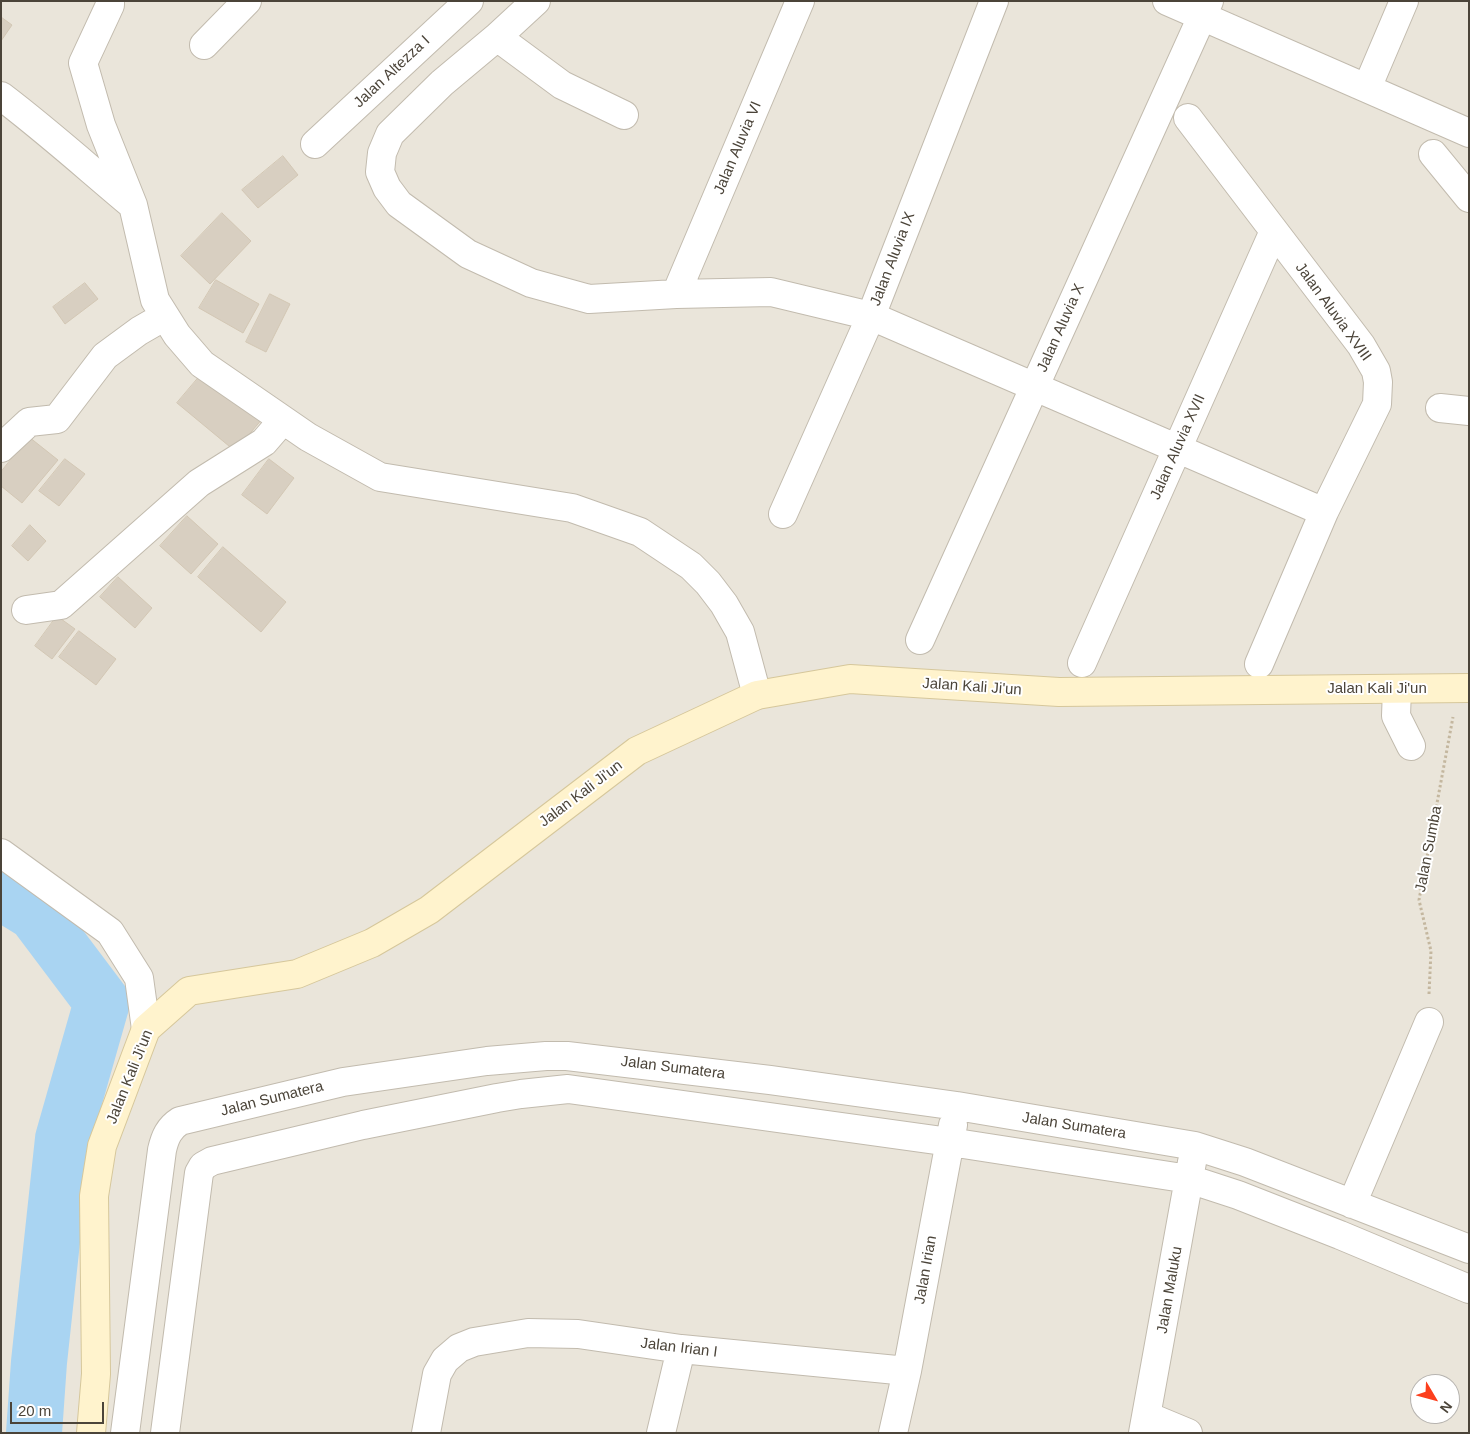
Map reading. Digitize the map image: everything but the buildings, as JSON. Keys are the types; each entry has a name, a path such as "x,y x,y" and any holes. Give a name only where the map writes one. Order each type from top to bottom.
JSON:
{"street":[{"path":"110,1 83,63 100,125 133,205 155,300 177,335 202,364 308,437 380,477 572,508 640,532 691,566 708,583 724,604 740,632 757,695"},
{"path":"204,46 246,1"},
{"name":"Jalan Altezza I","path":"315,144 469,1"},
{"path":"536,1 442,83 390,134 382,153 380,172 387,188 399,204 468,254 531,283 589,299 676,294 771,292 871,316 1324,512"},
{"name":"Jalan Aluvia VI","path":"676,294 800,1"},
{"name":"Jalan Aluvia IX","path":"783,514 871,316 994,1"},
{"path":"1166,1 1206,9 1367,88 1469,133"},
{"path":"1367,88 1404,1"},
{"name":"Jalan Aluvia X","path":"920,640 1206,9"},
{"path":"497,37 562,85 624,115"},
{"path":"1,96 133,205"},
{"name":"Jalan Aluvia XVIII","path":"1188,118 1360,345 1376,371 1378,382 1377,404 1324,512 1259,664"},
{"path":"1433,154 1469,198"},
{"name":"Jalan Aluvia XVII","path":"1082,663 1274,232"},
{"path":"1,448 29,422 57,419 105,356 139,331 165,316"},
{"path":"1440,408 1469,411"},
{"path":"26,610 61,605 199,483 264,442 283,420"},
{"name":"Jalan Kali Ji'un","path":"91,1433 96,1374 94,1196 102,1146 146,1029 189,991 296,974 372,943 429,910 637,752 757,695 850,679 1059,692 1464,688"},
{"path":"1397,689 1396,716 1411,746"},
{"path":"1,853 110,932 139,978 146,1029"},
{"path":"1352,1204 1428,1022"},
{"name":"Jalan Sumatera","path":"124,1433 162,1150 164,1139 174,1125 180,1121 343,1082 487,1061 567,1056 760,1079 957,1106 1196,1146 1245,1162 1469,1249"},
{"path":"165,1433 199,1173 203,1166 212,1161 363,1125 521,1094 568,1089 950,1142 1189,1179 1238,1195 1340,1235 1469,1289"},
{"name":"Jalan Irian","path":"893,1433 907,1371 957,1106"},
{"name":"Jalan Maluku","path":"1145,1424 1196,1146"},
{"name":"Jalan Irian I","path":"426,1433 437,1374 445,1360 459,1348 474,1342 528,1333 578,1334 681,1349 907,1371"},
{"path":"661,1433 681,1349"},
{"path":"1145,1424 1188,1433"}],"path":[{"name":"Jalan Sumba","path":"1428,1022 1431,951 1419,900 1464,688"}],"shaded area":[{"path":"1,1 1469,1 1469,1433 1,1433"}],"waterway":[{"path":"1,892 35,913 102,1002 63,1139 39,1362 34,1433"}]}
